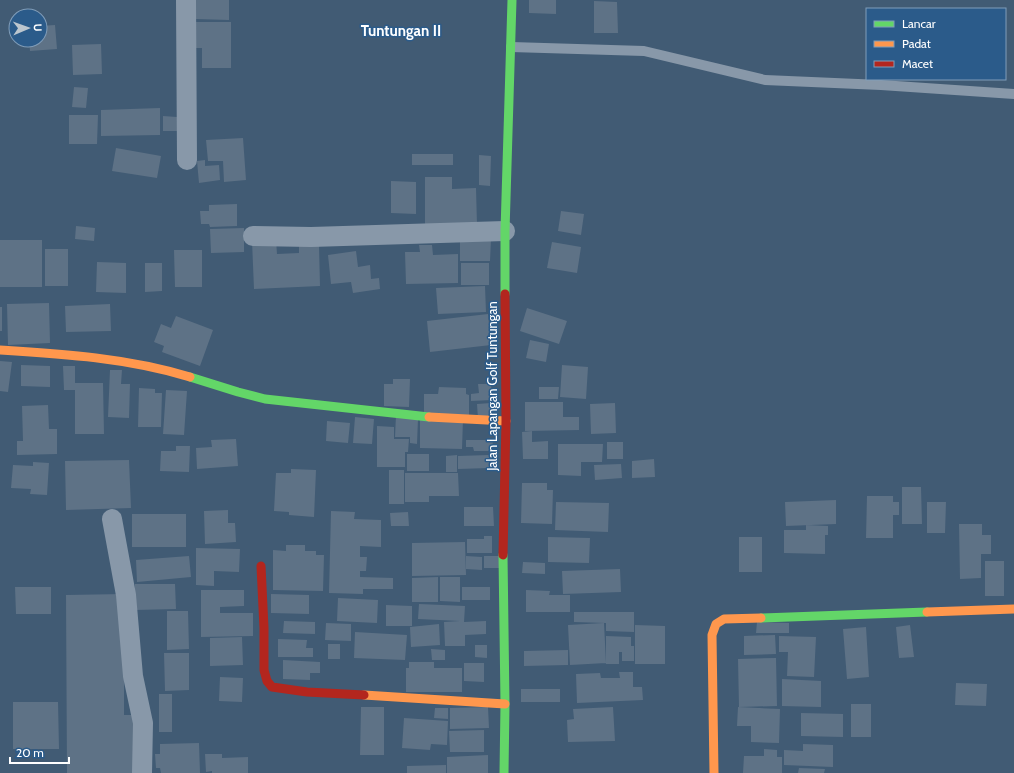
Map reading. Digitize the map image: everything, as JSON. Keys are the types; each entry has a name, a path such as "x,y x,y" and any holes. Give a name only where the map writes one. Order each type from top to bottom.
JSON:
{"street":[{"path":"186,0 187,160"},
{"name":"Jalan Lapangan Golf Tuntungan","path":"504,773 505,704 503,534 506,421 505,231 512,0"},
{"path":"253,236 311,237 505,231"},
{"path":"0,350 56,353 116,360 161,369 246,396 265,400 416,416 506,421"},
{"path":"112,519 126,595 133,676 143,723 142,773"},
{"path":"261,566 264,628 264,670 267,681 272,687 307,692 505,704"},
{"path":"714,773 712,635 716,624 724,619 1014,609"}],"lane":[{"path":"511,47 644,51 765,80 1014,94"}],"building":[{"path":"196,0 229,0 229,20 196,19"},
{"path":"529,0 556,0 556,14 529,13"},
{"path":"594,1 617,2 618,33 594,33"},
{"path":"195,22 231,22 231,68 202,68 202,48 195,48"},
{"path":"48,25 55,25 57,49 30,51 30,48 48,48"},
{"path":"101,44 102,74 73,75 72,45"},
{"path":"74,87 88,88 86,108 72,107"},
{"path":"160,108 160,135 101,136 101,110"},
{"path":"69,115 98,115 97,144 69,144"},
{"path":"163,116 177,117 177,131 163,131"},
{"path":"243,138 246,180 224,182 223,161 208,161 206,140"},
{"path":"116,148 161,156 157,178 112,171"},
{"path":"412,154 453,154 453,165 412,165"},
{"path":"479,155 491,156 490,186 479,185"},
{"path":"205,160 205,166 219,165 220,180 199,183 197,161"},
{"path":"425,177 452,177 452,189 476,188 477,225 425,225"},
{"path":"391,181 416,182 416,214 391,213"},
{"path":"237,204 237,226 210,227 209,224 201,224 200,211 209,211 209,205"},
{"path":"561,211 584,214 581,235 558,231"},
{"path":"76,226 95,228 94,241 75,239"},
{"path":"244,228 244,252 211,253 210,229"},
{"path":"460,238 491,239 490,261 460,261"},
{"path":"0,240 42,240 42,287 0,287"},
{"path":"276,240 277,254 299,253 299,246 319,245 320,286 254,289 252,241"},
{"path":"552,242 581,247 577,273 547,268"},
{"path":"419,245 432,245 433,255 458,254 458,283 406,284 405,252 420,252"},
{"path":"45,249 68,249 68,286 45,286"},
{"path":"174,250 202,250 202,287 175,287"},
{"path":"356,251 358,267 370,265 371,279 379,278 380,289 353,293 351,282 331,284 328,255"},
{"path":"97,262 126,263 126,293 96,292"},
{"path":"145,263 162,263 162,291 145,292"},
{"path":"461,263 489,263 489,285 461,285"},
{"path":"485,286 486,312 438,314 436,288"},
{"path":"49,303 50,343 8,345 7,304"},
{"path":"110,304 111,331 66,332 65,306"},
{"path":"0,307 2,307 2,331 0,331"},
{"path":"527,308 567,321 559,344 520,331"},
{"path":"488,314 491,345 430,352 427,321"},
{"path":"176,316 213,330 200,366 162,352 164,346 154,342 161,324 171,328"},
{"path":"530,340 549,344 546,362 526,358"},
{"path":"0,361 12,362 8,392 0,391"},
{"path":"21,365 50,366 50,387 21,386"},
{"path":"562,365 588,367 586,399 560,397"},
{"path":"63,366 75,366 75,383 103,383 104,434 75,434 75,390 64,390"},
{"path":"110,370 122,370 121,384 130,384 129,418 108,417"},
{"path":"393,379 410,379 409,407 384,406 384,384 393,384"},
{"path":"478,384 491,384 492,400 471,401 471,394 479,393"},
{"path":"439,387 466,388 466,394 469,395 469,415 424,414 424,394 438,394"},
{"path":"539,387 559,387 558,399 539,399"},
{"path":"139,388 155,389 155,393 162,393 161,427 138,427"},
{"path":"166,390 187,391 184,435 163,434"},
{"path":"525,402 563,402 563,417 579,417 579,430 525,431"},
{"path":"491,403 492,418 478,419 477,404"},
{"path":"615,403 616,433 591,434 590,404"},
{"path":"48,405 49,429 57,429 57,454 17,455 17,441 23,441 22,406"},
{"path":"396,415 418,419 417,444 410,443 410,437 395,437"},
{"path":"355,417 374,419 372,444 353,443"},
{"path":"420,419 463,419 462,449 420,448"},
{"path":"327,421 350,423 348,443 326,441"},
{"path":"377,426 394,427 394,439 409,439 408,452 405,452 405,467 377,467"},
{"path":"532,431 532,442 548,441 548,459 523,459 522,432"},
{"path":"236,439 238,466 197,469 196,448 212,447 211,440"},
{"path":"466,440 493,440 492,451 474,451 473,447 466,447"},
{"path":"607,442 623,442 623,459 607,459"},
{"path":"558,444 603,444 602,462 581,462 581,476 558,475"},
{"path":"176,446 190,446 189,472 160,471 161,451 176,451"},
{"path":"407,454 429,454 429,471 407,471"},
{"path":"457,455 457,472 446,472 446,456"},
{"path":"489,455 489,468 458,469 458,456"},
{"path":"654,459 655,477 632,478 632,461"},
{"path":"129,460 131,508 66,510 65,461"},
{"path":"33,462 49,463 47,495 30,494 31,489 11,488 13,465 33,466"},
{"path":"621,464 622,478 595,480 594,465"},
{"path":"291,469 316,470 314,517 289,515 289,512 274,511 276,473 291,473"},
{"path":"389,470 404,470 404,504 389,504"},
{"path":"405,473 458,473 459,496 429,496 429,502 405,502"},
{"path":"522,483 547,483 547,490 553,490 552,524 521,523"},
{"path":"902,487 921,487 922,524 902,524"},
{"path":"867,496 893,496 893,502 899,502 899,515 893,515 893,538 866,538"},
{"path":"836,500 836,524 786,526 785,502"},
{"path":"556,502 609,503 608,532 555,530"},
{"path":"927,502 946,502 945,533 927,533"},
{"path":"464,507 493,507 494,526 464,526"},
{"path":"228,510 228,523 235,523 236,542 205,544 204,511"},
{"path":"331,511 355,512 354,519 381,520 381,547 360,546 360,557 367,557 366,571 360,571 360,577 393,578 393,589 363,589 363,594 329,593"},
{"path":"408,512 409,526 391,526 390,513"},
{"path":"132,514 186,514 186,547 132,547"},
{"path":"959,524 982,524 982,535 991,535 991,554 981,554 981,578 960,579"},
{"path":"806,525 828,526 828,535 825,535 825,554 784,553 784,530 806,530"},
{"path":"484,536 492,536 492,553 467,553 467,539 484,539"},
{"path":"548,537 590,538 589,563 548,562"},
{"path":"739,537 762,537 762,572 739,572"},
{"path":"465,542 466,575 412,576 412,543"},
{"path":"286,545 305,545 305,551 316,551 316,555 324,555 323,591 273,590 273,550 286,551"},
{"path":"196,548 240,549 239,572 214,571 214,586 196,585"},
{"path":"189,556 191,577 137,582 136,560"},
{"path":"466,556 482,557 482,570 466,569"},
{"path":"484,556 500,556 500,568 484,568"},
{"path":"985,561 1004,561 1004,596 985,596"},
{"path":"523,562 545,563 545,574 522,573"},
{"path":"620,569 621,592 563,594 562,571"},
{"path":"438,577 438,602 412,602 412,578"},
{"path":"440,577 460,577 460,602 440,601"},
{"path":"135,584 175,584 176,609 135,610"},
{"path":"15,587 51,587 51,614 16,614"},
{"path":"462,587 490,587 490,600 462,600"},
{"path":"201,590 244,590 244,606 220,607 220,613 253,613 253,636 201,637"},
{"path":"526,590 550,591 549,595 570,595 570,612 526,612"},
{"path":"124,594 124,715 134,715 134,773 67,773 66,595"},
{"path":"271,594 309,595 309,614 271,613"},
{"path":"338,598 378,600 377,623 337,621"},
{"path":"419,604 465,606 464,622 486,621 486,634 465,635 465,646 445,646 444,622 460,621 418,619"},
{"path":"386,605 412,606 412,626 386,626"},
{"path":"167,611 188,611 189,649 167,650"},
{"path":"574,612 634,612 634,632 606,631 606,623 574,622"},
{"path":"284,621 315,622 315,634 283,633"},
{"path":"757,622 789,623 789,633 756,633"},
{"path":"326,623 351,624 351,641 325,640"},
{"path":"604,623 606,663 570,665 568,625"},
{"path":"439,624 440,645 411,647 410,627"},
{"path":"635,625 665,626 665,664 635,664"},
{"path":"910,625 914,657 899,658 896,627"},
{"path":"866,627 869,677 847,679 843,629"},
{"path":"355,632 407,635 405,660 354,658"},
{"path":"775,635 776,654 744,655 744,636"},
{"path":"606,636 631,637 631,646 634,646 634,661 622,661 622,652 619,652 619,664 606,664"},
{"path":"779,636 816,637 814,677 787,676 788,652 779,652"},
{"path":"242,637 243,665 210,666 210,638"},
{"path":"278,639 307,640 306,648 313,648 313,657 278,657"},
{"path":"328,644 340,644 340,659 328,659"},
{"path":"475,645 487,645 487,658 475,657"},
{"path":"431,649 445,650 445,660 432,660"},
{"path":"568,650 568,665 524,666 524,651"},
{"path":"164,653 189,653 189,690 165,691"},
{"path":"776,658 777,706 739,707 738,659"},
{"path":"283,660 320,662 320,673 310,673 310,680 283,679"},
{"path":"409,662 434,662 434,668 462,668 462,692 406,692 406,668 409,668"},
{"path":"464,663 484,663 484,682 464,681"},
{"path":"619,672 633,672 633,687 642,687 643,700 577,703 576,674 600,673 601,678 620,678"},
{"path":"220,677 243,678 242,702 219,701"},
{"path":"782,679 821,681 821,707 782,706"},
{"path":"956,683 987,684 986,706 955,705"},
{"path":"521,689 560,689 560,702 521,702"},
{"path":"159,694 172,694 172,732 159,732"},
{"path":"13,702 58,702 59,749 13,749"},
{"path":"851,704 871,704 871,737 851,737"},
{"path":"361,707 384,707 384,755 360,755"},
{"path":"488,707 489,728 450,729 450,708"},
{"path":"613,707 615,741 568,742 567,720 574,719 573,709"},
{"path":"738,707 780,709 779,743 751,742 751,726 737,726"},
{"path":"435,708 448,708 448,719 434,718"},
{"path":"801,713 843,714 843,737 801,736"},
{"path":"404,718 448,721 447,745 431,744 430,750 402,748"},
{"path":"484,730 484,752 450,752 449,731"},
{"path":"199,743 200,773 161,773 160,768 156,768 155,754 160,754 160,744"},
{"path":"803,744 833,745 833,767 784,765 784,750 803,751"},
{"path":"764,749 777,750 777,757 782,757 782,773 743,773 744,756 764,756"},
{"path":"205,754 222,754 222,758 248,757 248,773 206,772"},
{"path":"488,755 488,773 447,773 447,757"},
{"path":"446,765 446,773 407,773 407,766"},
{"path":"799,768 825,769 824,773 798,773"}],"traffic: fast":[{"path":"505,294 505,231 512,0"},
{"path":"190,377 265,399 429,417"},
{"path":"503,555 505,704 504,773"},
{"path":"761,618 927,612"}],"traffic: slow":[{"path":"0,350 72,355 120,361 143,365 190,377"},
{"path":"429,417 506,421"},
{"path":"927,612 1014,609"},
{"path":"714,773 712,635 716,624 724,619 761,618"},
{"path":"364,695 505,704"}],"traffic: jam":[{"path":"503,555 506,421 505,294"},
{"path":"261,566 264,628 264,670 267,681 272,687 307,692 364,695"}],"district":[{"name":"Tuntungan II","path":"401,31"}]}
